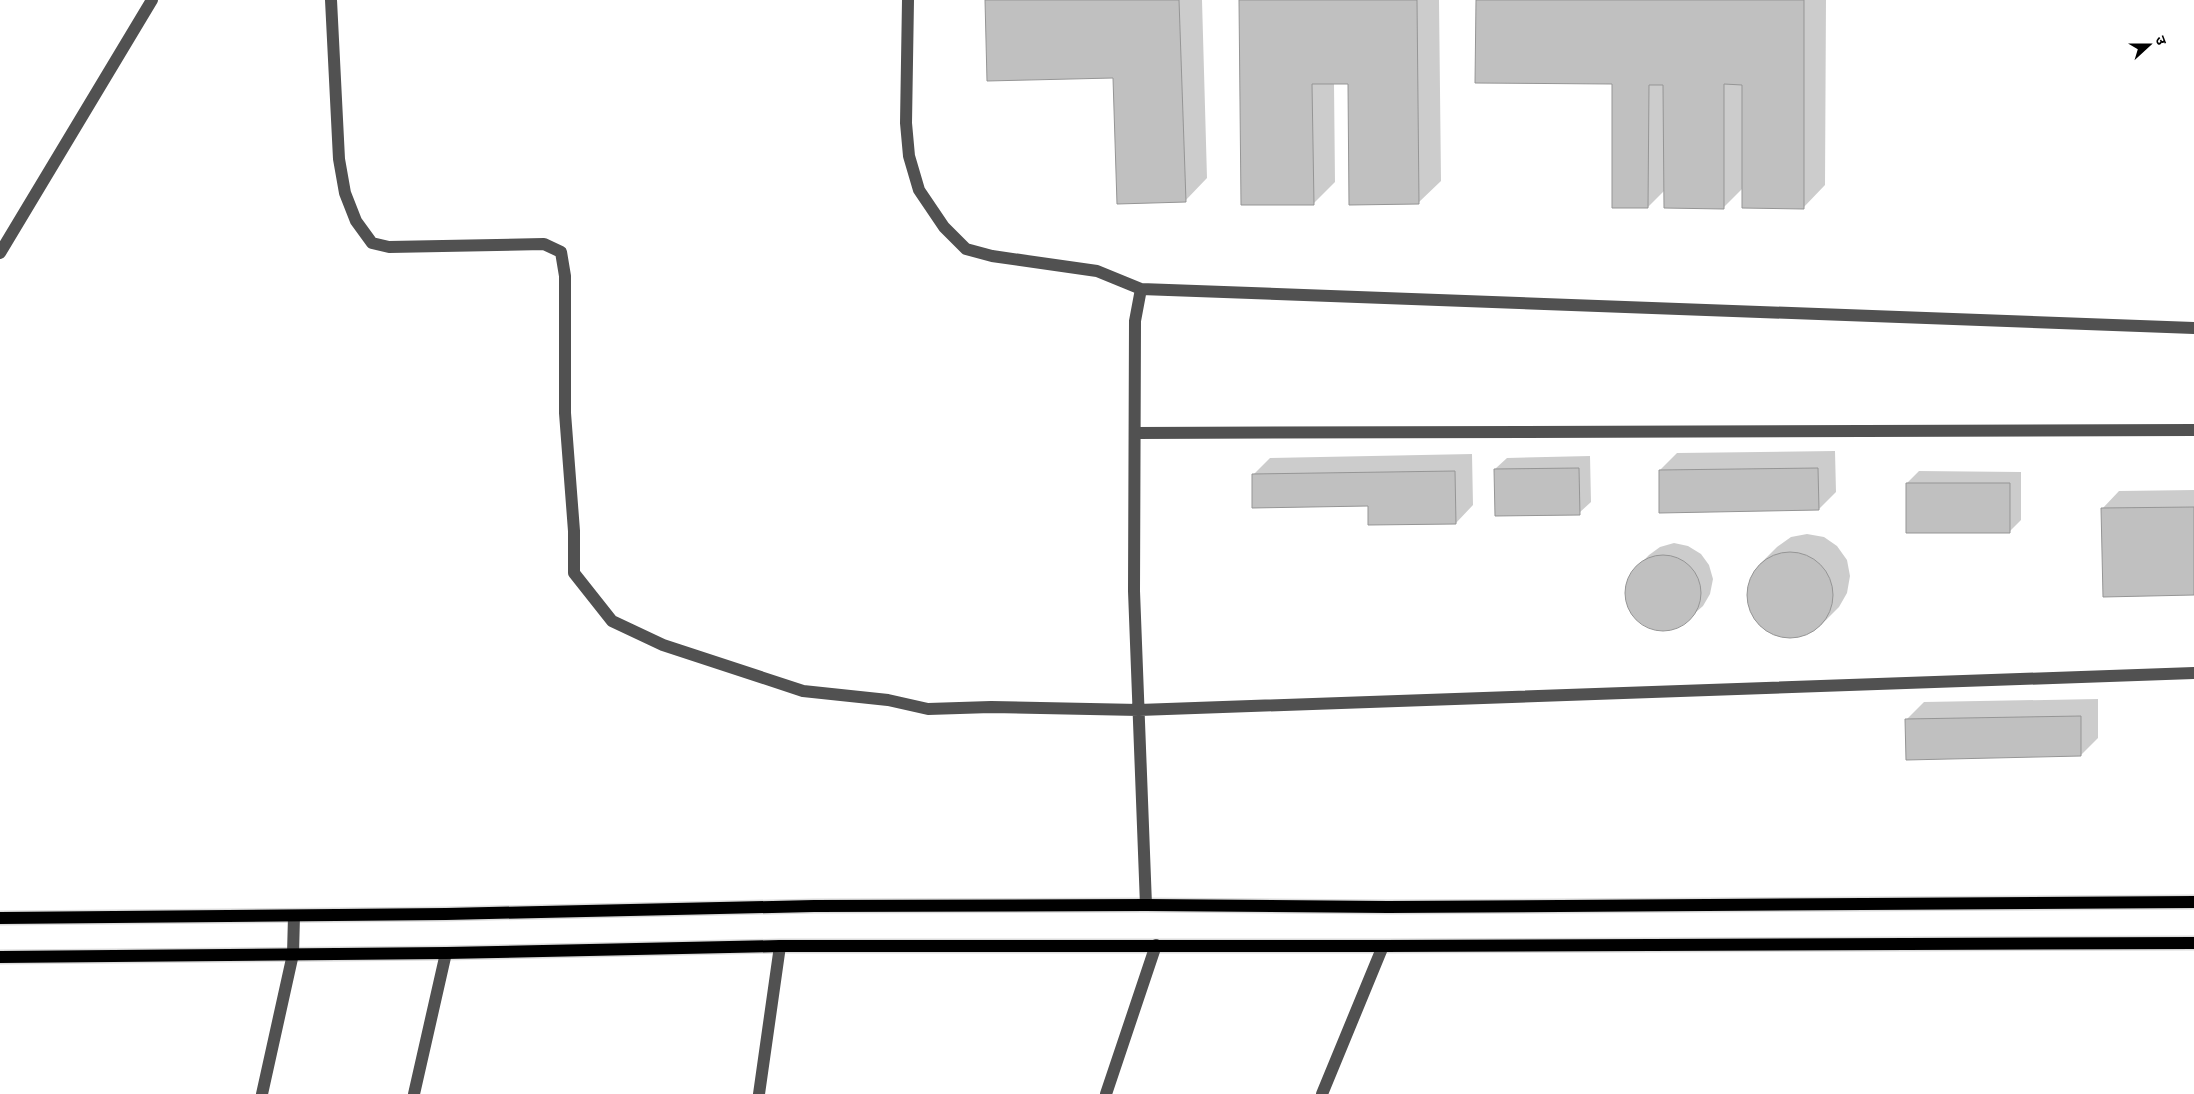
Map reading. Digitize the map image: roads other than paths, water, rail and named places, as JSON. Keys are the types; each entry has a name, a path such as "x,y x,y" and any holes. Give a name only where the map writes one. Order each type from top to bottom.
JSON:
{"main road":[{"path":"0,918 294,916 814,906 1146,905 1388,907 2194,902"},
{"path":"0,956 446,953 780,946 1383,946 2194,942"}],"street":[{"path":"0,253 152,0"},
{"path":"331,0 339,159 346,193 356,221 372,243 389,247 544,244 560,252 565,276 565,413 574,531 574,573 612,622 663,645 804,691 888,700 928,709 991,707 1139,710 2194,673"},
{"path":"908,0 906,123 910,156 919,190 944,227 966,248 992,256 1097,270 1141,288 2194,328"},
{"path":"1141,288 1135,321 1134,591 1146,905"},
{"path":"1134,433 2194,430"},
{"path":"262,1094 293,954 294,916"},
{"path":"1106,1094 1156,945"},
{"path":"759,1094 780,946"},
{"path":"1322,1094 1383,946"},
{"path":"414,1094 446,953"}]}
